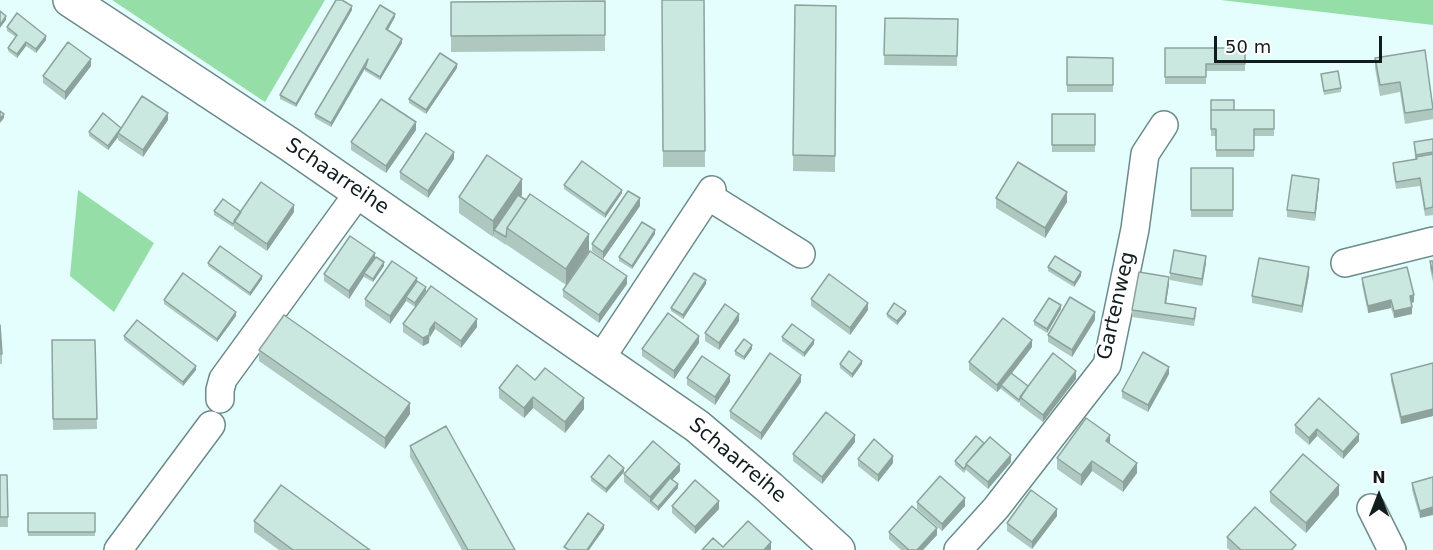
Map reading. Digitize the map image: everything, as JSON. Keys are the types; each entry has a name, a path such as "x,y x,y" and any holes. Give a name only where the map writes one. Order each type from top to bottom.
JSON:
{"main road":[{"name":"Schaarreihe","path":"70,0 359,192 708,434 838,550"}],"street":[{"name":"Gartenweg","path":"958,550 996,508 1107,365 1135,229 1145,154 1164,125"},
{"path":"220,399 223,379 359,192"},
{"path":"601,358 710,193 801,254"},
{"path":"1345,263 1433,241"},
{"path":"118,550 211,425"},
{"path":"1371,508 1392,550"}],"green space":[{"path":"112,0 325,0 265,102"},
{"path":"1221,0 1433,0 1433,25"},
{"path":"78,190 154,243 114,312 70,276"}],"building":[{"path":"336,0 342,0 352,6 296,104 280,95"},
{"path":"662,0 704,0 705,151 663,151"},
{"path":"605,1 605,35 451,36 451,2"},
{"path":"380,5 395,14 386,29 402,39 380,77 365,68 368,59 331,123 315,114"},
{"path":"795,5 836,6 835,156 793,155"},
{"path":"0,11 6,16 0,25"},
{"path":"17,13 46,36 36,49 26,42 17,54 8,48 17,35 7,27"},
{"path":"885,18 958,19 957,56 884,55"},
{"path":"68,42 91,59 65,92 43,76"},
{"path":"1165,48 1245,48 1245,64 1206,64 1206,77 1165,77"},
{"path":"1425,50 1433,109 1405,113 1400,82 1380,85 1375,58"},
{"path":"440,53 457,64 426,110 409,99"},
{"path":"1067,57 1113,58 1113,85 1067,85"},
{"path":"1338,71 1341,88 1324,91 1321,74"},
{"path":"142,96 168,113 143,150 118,133"},
{"path":"381,99 416,122 386,166 351,142"},
{"path":"1211,100 1234,100 1234,110 1211,110"},
{"path":"1211,110 1274,110 1274,129 1254,129 1254,150 1216,150 1216,129 1211,129"},
{"path":"103,113 121,128 108,146 89,132"},
{"path":"1052,114 1095,114 1095,145 1052,145"},
{"path":"426,133 454,152 428,191 400,172"},
{"path":"1433,139 1433,152 1416,155 1414,142"},
{"path":"1433,154 1433,207 1425,209 1420,178 1396,182 1393,163"},
{"path":"487,155 522,179 493,221 459,197"},
{"path":"582,161 622,190 605,214 564,185"},
{"path":"1018,162 1067,192 1045,228 996,198"},
{"path":"1191,168 1233,168 1233,210 1191,210"},
{"path":"1292,175 1319,179 1315,213 1287,210"},
{"path":"261,182 294,205 267,244 234,221"},
{"path":"628,191 640,198 603,252 592,244"},
{"path":"530,194 589,234 566,269 507,228"},
{"path":"518,195 526,200 507,228 506,237 494,230"},
{"path":"223,199 241,212 233,224 214,211"},
{"path":"642,222 655,230 632,266 619,257"},
{"path":"350,236 375,253 349,291 324,274"},
{"path":"220,246 262,276 250,293 208,263"},
{"path":"1174,250 1206,256 1202,279 1170,273"},
{"path":"590,251 627,276 599,315 563,290"},
{"path":"1055,256 1081,272 1074,283 1048,267"},
{"path":"376,257 384,262 373,279 364,273"},
{"path":"1259,258 1309,267 1302,306 1252,296"},
{"path":"392,261 417,278 390,316 365,299"},
{"path":"1407,267 1414,295 1410,296 1412,307 1394,311 1391,300 1368,306 1362,278"},
{"path":"1139,272 1169,277 1165,303 1196,308 1194,319 1132,310"},
{"path":"183,273 236,312 217,339 164,300"},
{"path":"694,273 706,280 683,315 671,308"},
{"path":"829,274 868,303 850,328 811,299"},
{"path":"417,281 426,287 415,303 406,297"},
{"path":"431,286 477,319 461,341 435,322 429,335 423,338 403,324"},
{"path":"1070,297 1095,312 1072,350 1048,335"},
{"path":"1049,298 1061,305 1047,329 1034,321"},
{"path":"894,303 906,311 897,321 887,314"},
{"path":"725,304 739,314 719,343 705,333"},
{"path":"668,313 699,336 674,371 642,349"},
{"path":"284,315 410,403 385,438 259,350"},
{"path":"1003,318 1032,340 997,385 969,362"},
{"path":"137,320 196,366 183,382 124,336"},
{"path":"792,324 814,340 804,353 782,337"},
{"path":"0,325 2,354 0,354"},
{"path":"744,339 752,345 744,357 735,351"},
{"path":"52,340 95,340 97,419 53,419"},
{"path":"849,351 862,361 852,374 840,364"},
{"path":"1143,352 1169,367 1148,405 1122,391"},
{"path":"770,353 801,375 761,433 730,411"},
{"path":"1053,353 1076,371 1043,415 1020,397"},
{"path":"702,356 730,375 715,397 687,378"},
{"path":"1433,363 1433,409 1401,417 1391,374"},
{"path":"517,365 535,380 545,368 584,398 565,422 533,397 524,408 499,388"},
{"path":"1011,373 1028,386 1019,400 1001,385"},
{"path":"1319,398 1359,434 1343,452 1317,429 1309,438 1295,425"},
{"path":"826,412 855,435 822,477 793,454"},
{"path":"1086,418 1110,435 1106,441 1137,463 1123,482 1092,461 1081,475 1057,458"},
{"path":"446,426 515,550 468,550 410,446"},
{"path":"976,436 984,443 964,469 955,461"},
{"path":"990,437 1011,455 988,482 966,464"},
{"path":"874,439 893,456 878,475 858,459"},
{"path":"653,441 680,464 650,497 624,474"},
{"path":"1303,454 1339,485 1306,523 1270,492"},
{"path":"609,455 624,468 606,489 591,477"},
{"path":"0,475 7,475 8,517 0,517"},
{"path":"940,476 965,498 942,524 917,502"},
{"path":"1433,477 1433,507 1420,511 1412,483"},
{"path":"670,478 678,484 658,507 651,501"},
{"path":"695,480 719,501 695,527 672,506"},
{"path":"281,485 370,550 293,550 254,521"},
{"path":"1031,490 1057,509 1032,542 1007,523"},
{"path":"912,506 937,528 917,550 909,550 889,532"},
{"path":"1255,507 1296,545 1291,550 1241,550 1227,537"},
{"path":"28,513 95,513 95,532 28,532"},
{"path":"588,513 604,525 587,550 569,550 564,547"},
{"path":"748,521 771,542 764,550 702,550 713,538 723,547"}]}
